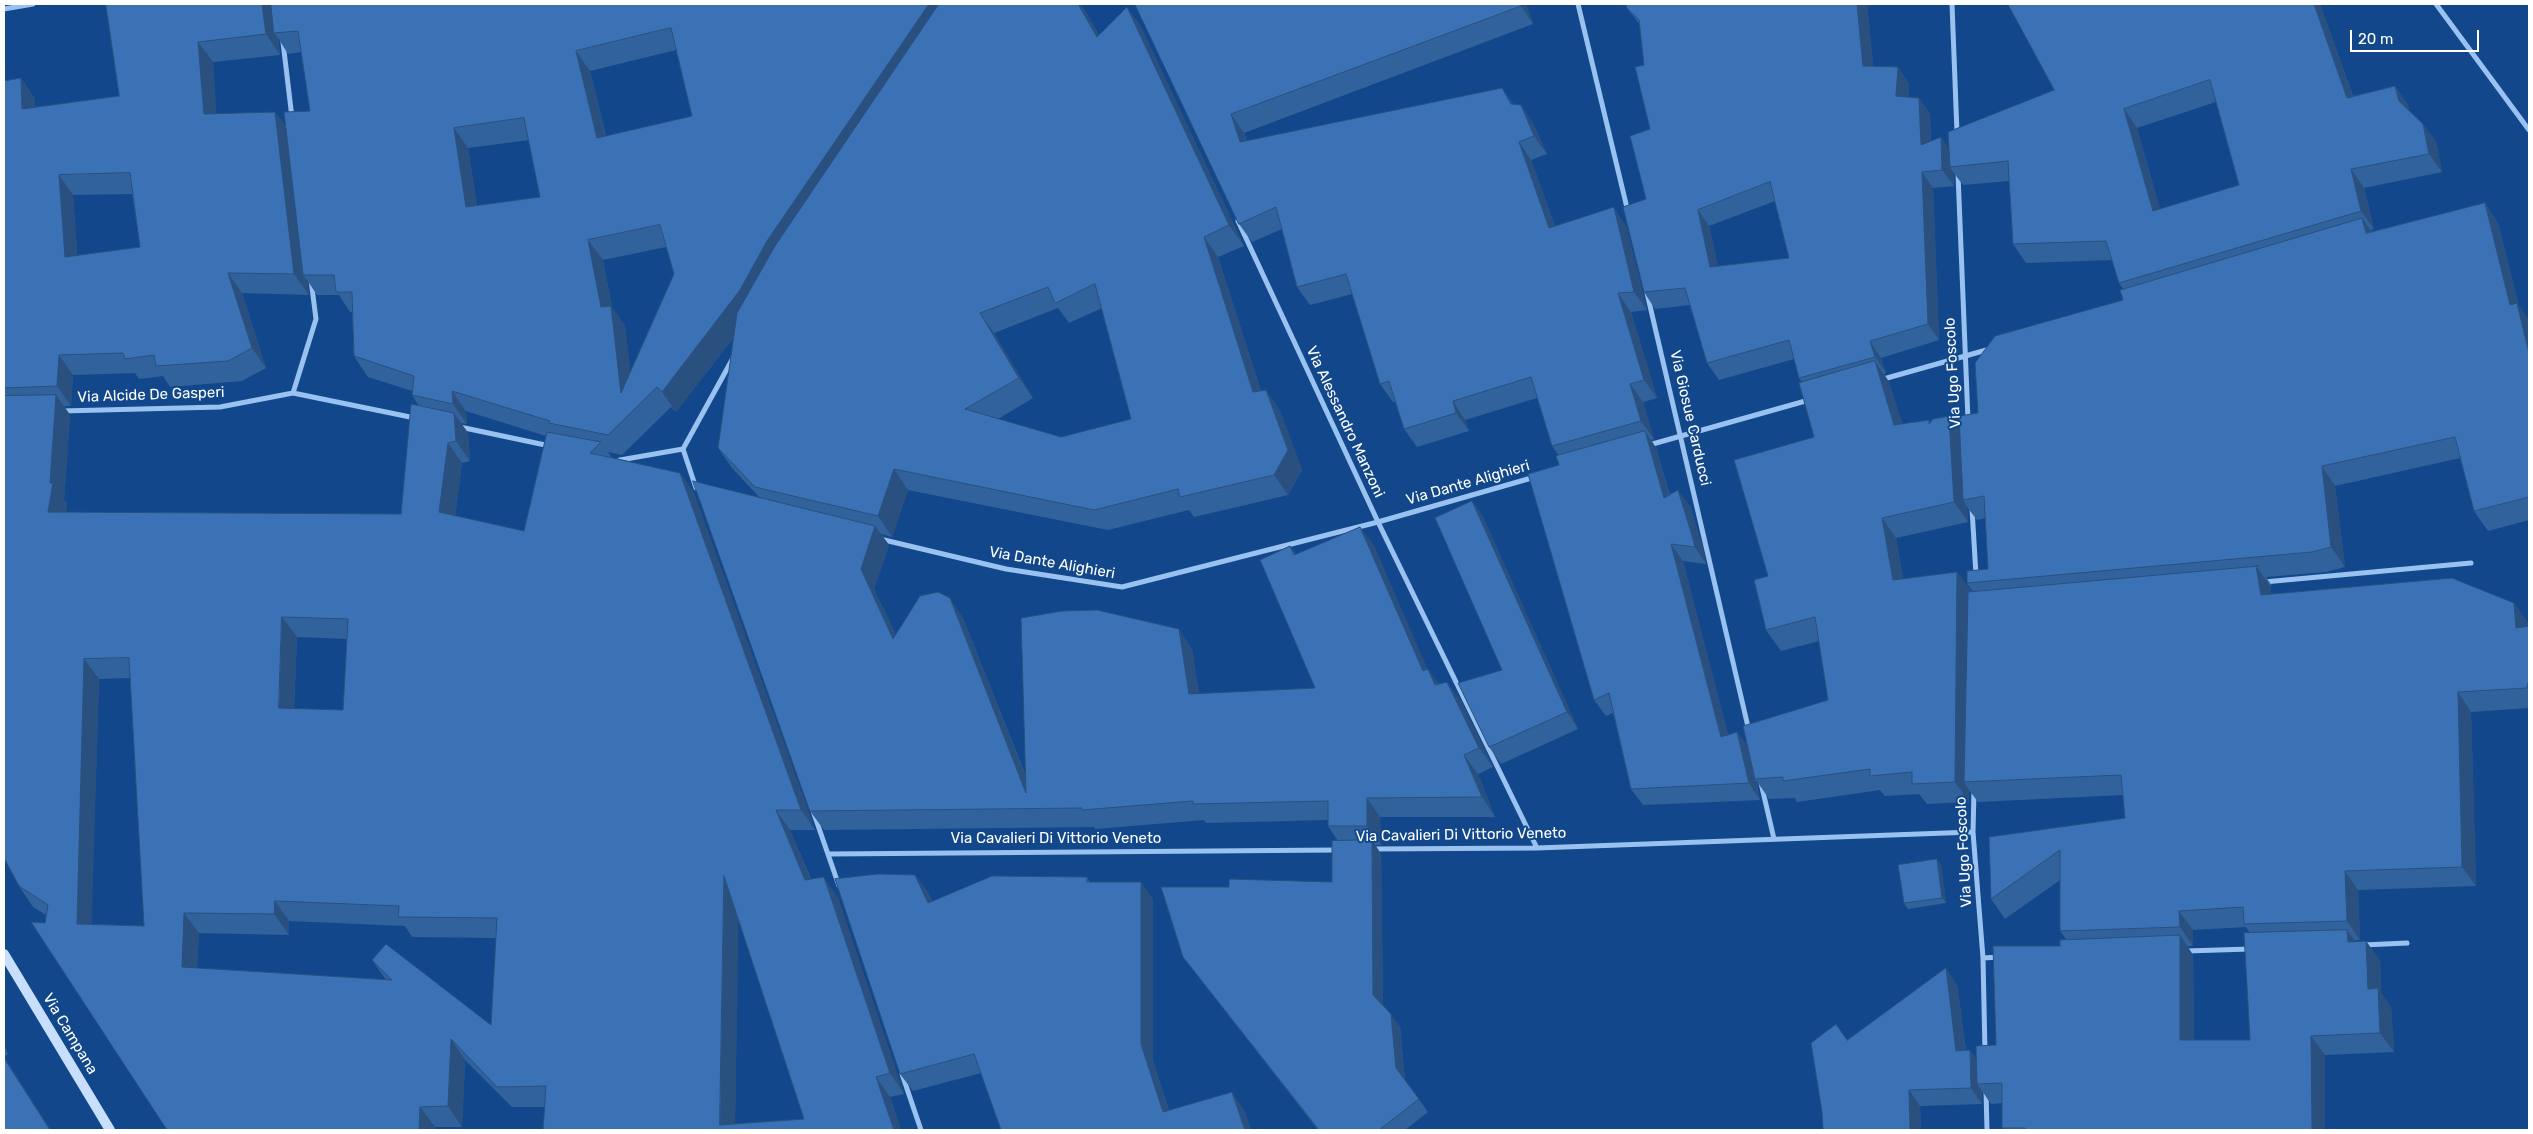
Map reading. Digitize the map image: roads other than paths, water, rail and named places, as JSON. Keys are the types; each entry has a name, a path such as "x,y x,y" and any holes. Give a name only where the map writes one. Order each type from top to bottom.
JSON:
{"main road":[{"name":"Via Campana","path":"4,954 110,1130"}],"street":[{"path":"4,9 33,4"},
{"path":"1578,4 1629,215"},
{"path":"1952,4 1957,141"},
{"path":"2436,4 2529,130"},
{"path":"282,33 292,122"},
{"name":"Via Ugo Foscolo","path":"1958,170 1968,424"},
{"name":"Via Alessandro Manzoni","path":"1237,218 1378,522 1537,848"},
{"path":"310,269 316,318 293,393 423,420"},
{"name":"Via Giosue Carducci","path":"1645,282 1752,742"},
{"path":"698,494 683,449 739,348"},
{"path":"1870,382 1993,348"},
{"name":"Via Alcide De Gasperi","path":"53,411 220,407 293,393"},
{"path":"1644,446 1814,398"},
{"path":"451,426 557,447"},
{"path":"614,458 624,460 683,449"},
{"name":"Via Dante Alighieri","path":"871,536 1006,569 1122,587 1378,522 1539,476"},
{"path":"1972,501 1976,579"},
{"path":"2254,583 2471,563"},
{"path":"1758,771 1774,838"},
{"name":"Via Ugo Foscolo","path":"1974,783 1973,832 1983,958 1985,1063"},
{"path":"811,808 840,891"},
{"name":"Via Cavalieri Di Vittorio Veneto","path":"1367,849 1537,848 1973,832"},
{"name":"Via Cavalieri Di Vittorio Veneto","path":"828,854 1347,850"},
{"path":"2358,945 2407,943"},
{"path":"2180,951 2259,948"},
{"path":"1983,958 2003,957"},
{"path":"899,1066 921,1130"},
{"path":"1986,1082 1987,1130"}]}
